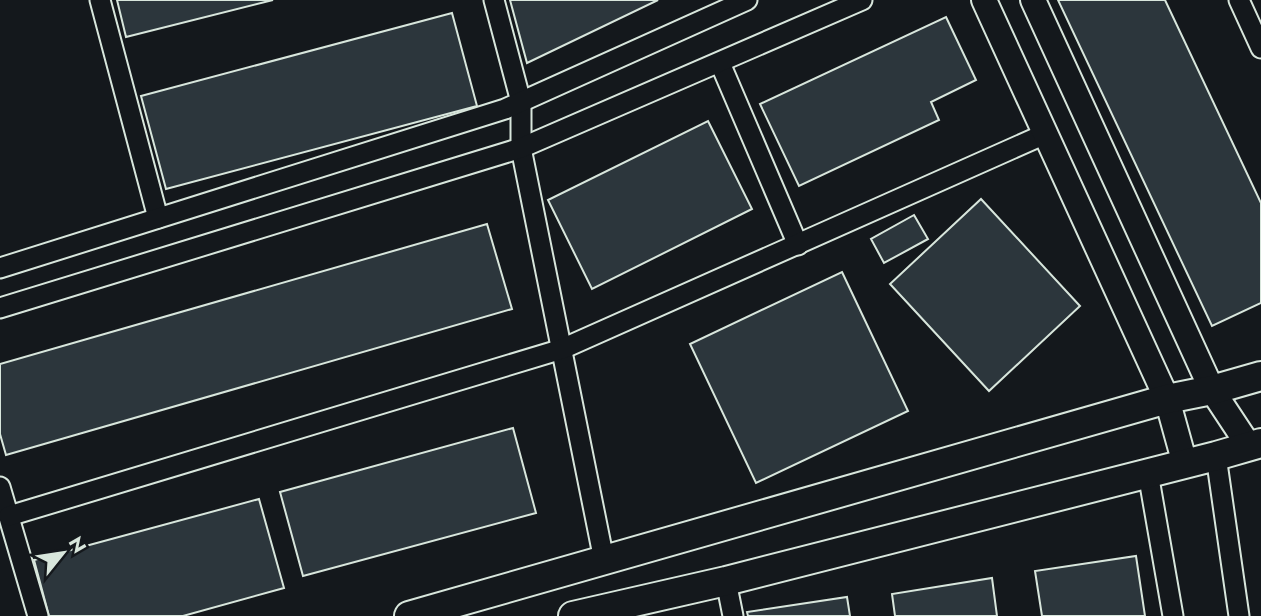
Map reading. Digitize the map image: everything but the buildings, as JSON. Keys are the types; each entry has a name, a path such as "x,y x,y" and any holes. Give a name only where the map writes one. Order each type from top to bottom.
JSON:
{"main road":[{"path":"409,616 1167,399 1261,376"},
{"path":"576,616 726,581 1255,444"}],"street":[{"path":"100,0 158,218"},
{"path":"494,0 521,102 521,148 604,560"},
{"path":"0,268 505,109 718,6 747,0"},
{"path":"0,308 521,148 862,0"},
{"path":"984,0 1167,399 1185,464"},
{"path":"1033,0 1212,390 1255,444"},
{"path":"1239,0 1261,48"},
{"path":"720,63 798,245"},
{"path":"9,516 562,349 1045,134"},
{"path":"1216,456 1239,616"},
{"path":"1148,473 1172,616"},
{"path":"0,487 38,616"},
{"path":"726,581 733,616"}]}
